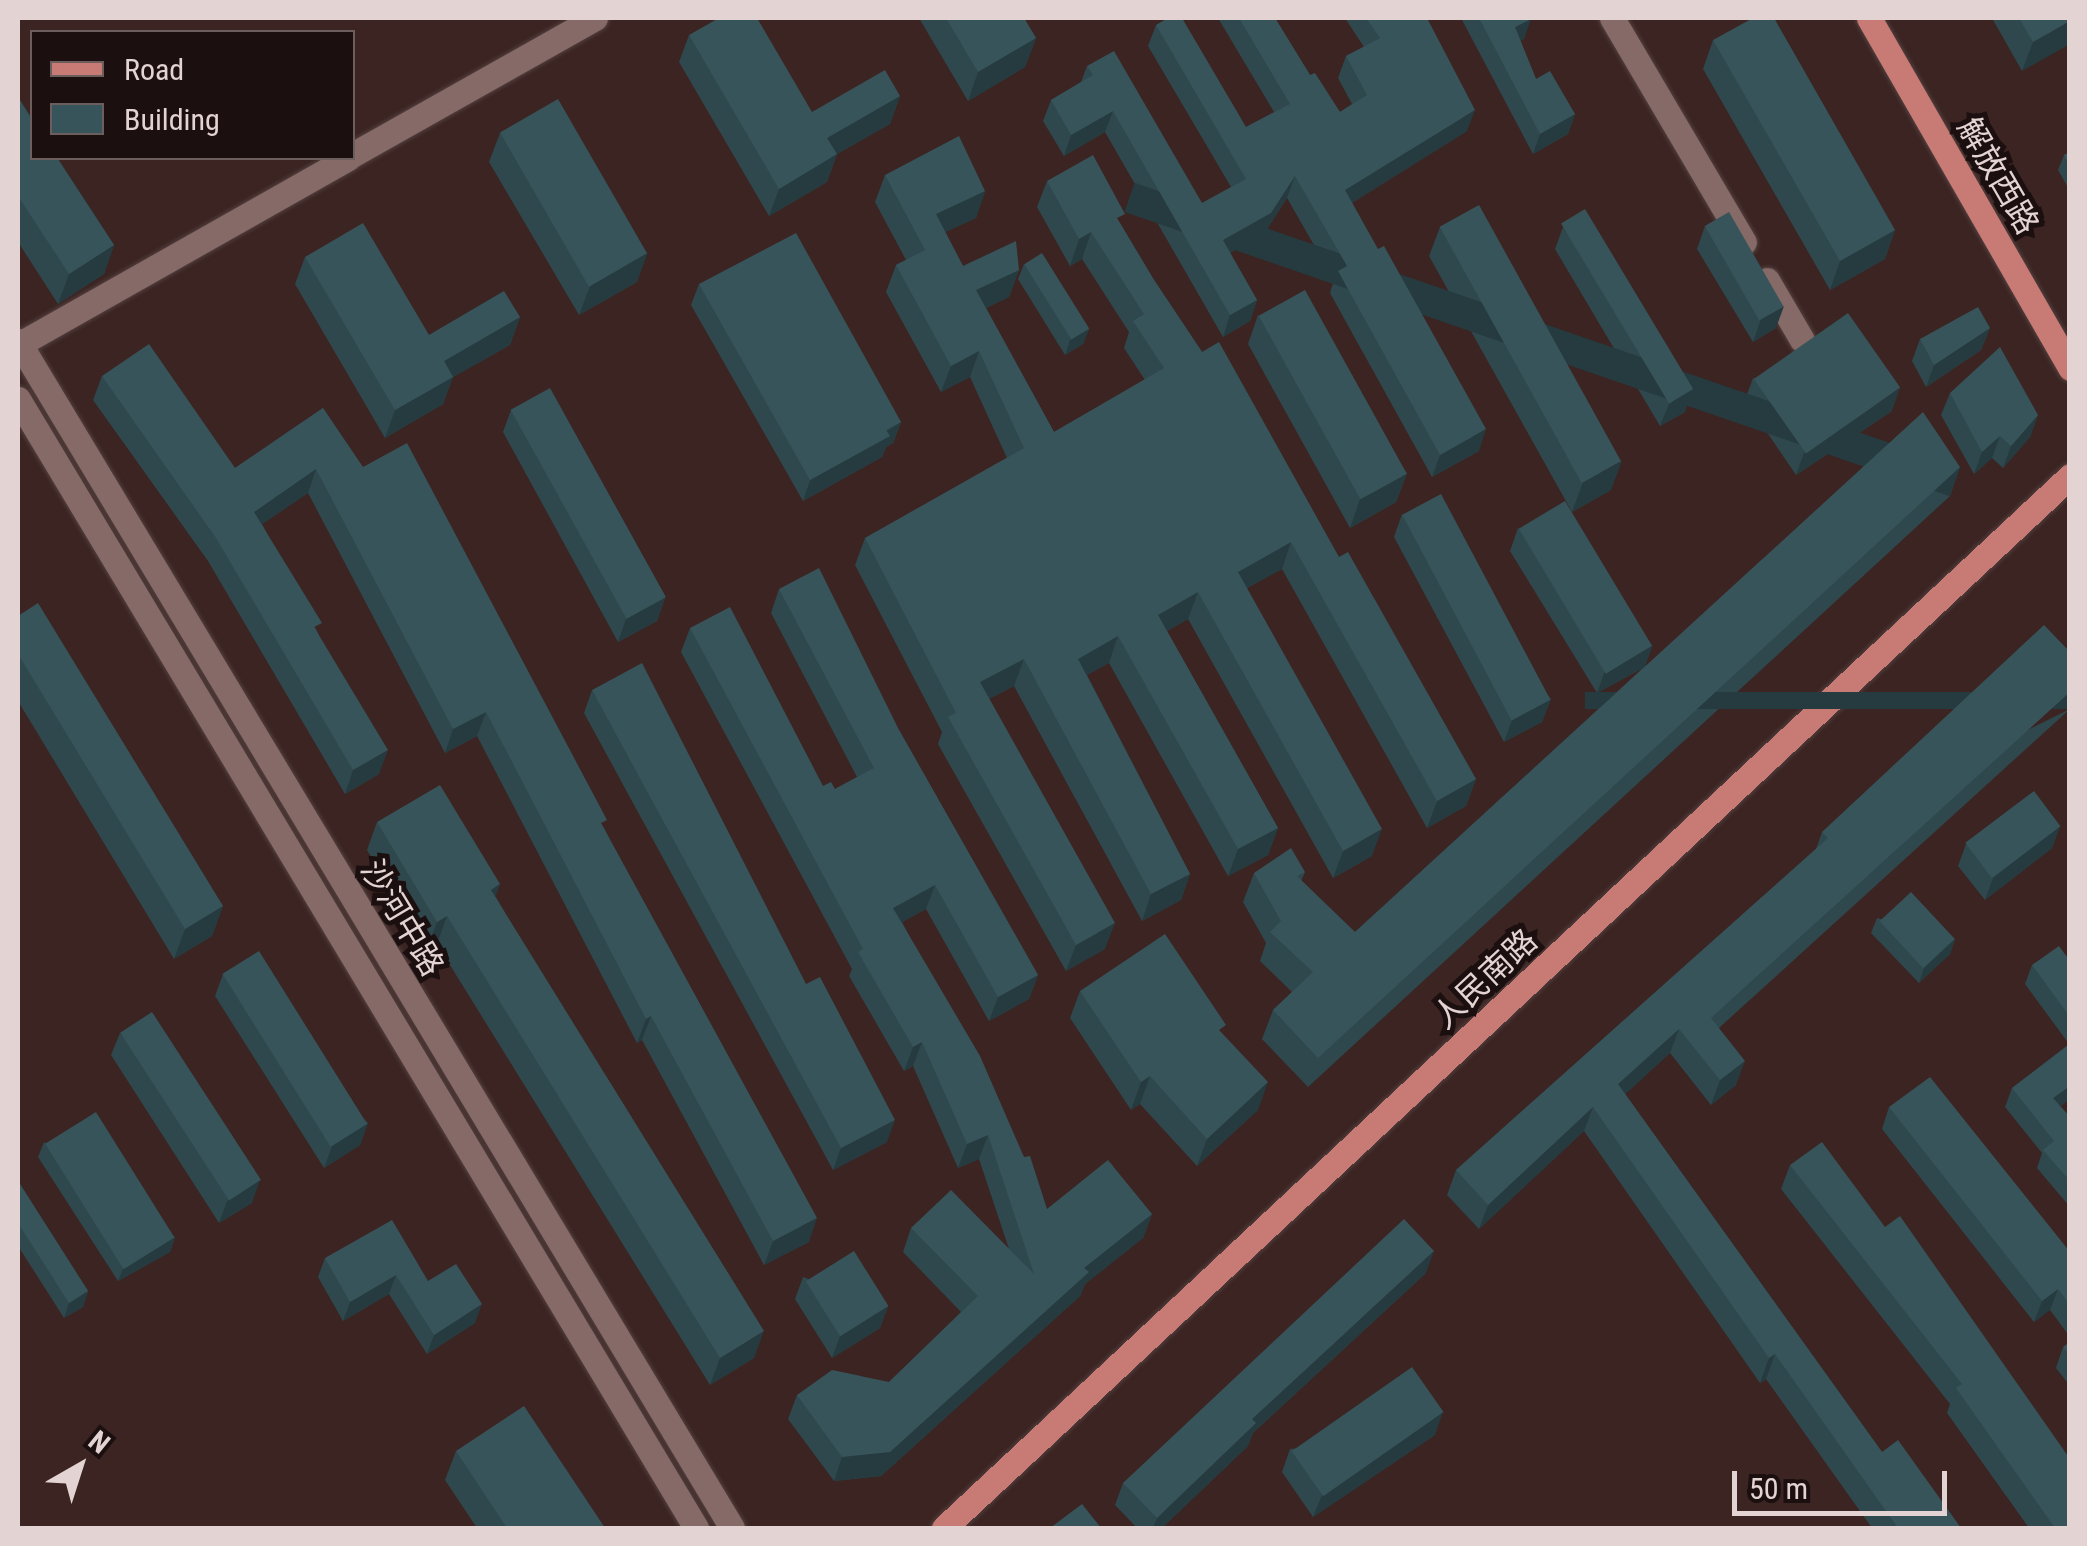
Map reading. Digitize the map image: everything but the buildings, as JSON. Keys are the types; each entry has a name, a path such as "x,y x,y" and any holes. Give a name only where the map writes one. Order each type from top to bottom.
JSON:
{"main road":[{"name":"解放西路","path":"1869,18 2070,368"},
{"name":"人民南路","path":"944,1528 2070,476"}],"street":[{"path":"355,153 595,18"},
{"path":"1612,18 1802,340"},
{"path":"18,343 343,160"},
{"name":"沙河中路","path":"18,343 732,1528"},
{"name":"沙河中路","path":"18,400 696,1528"}]}
